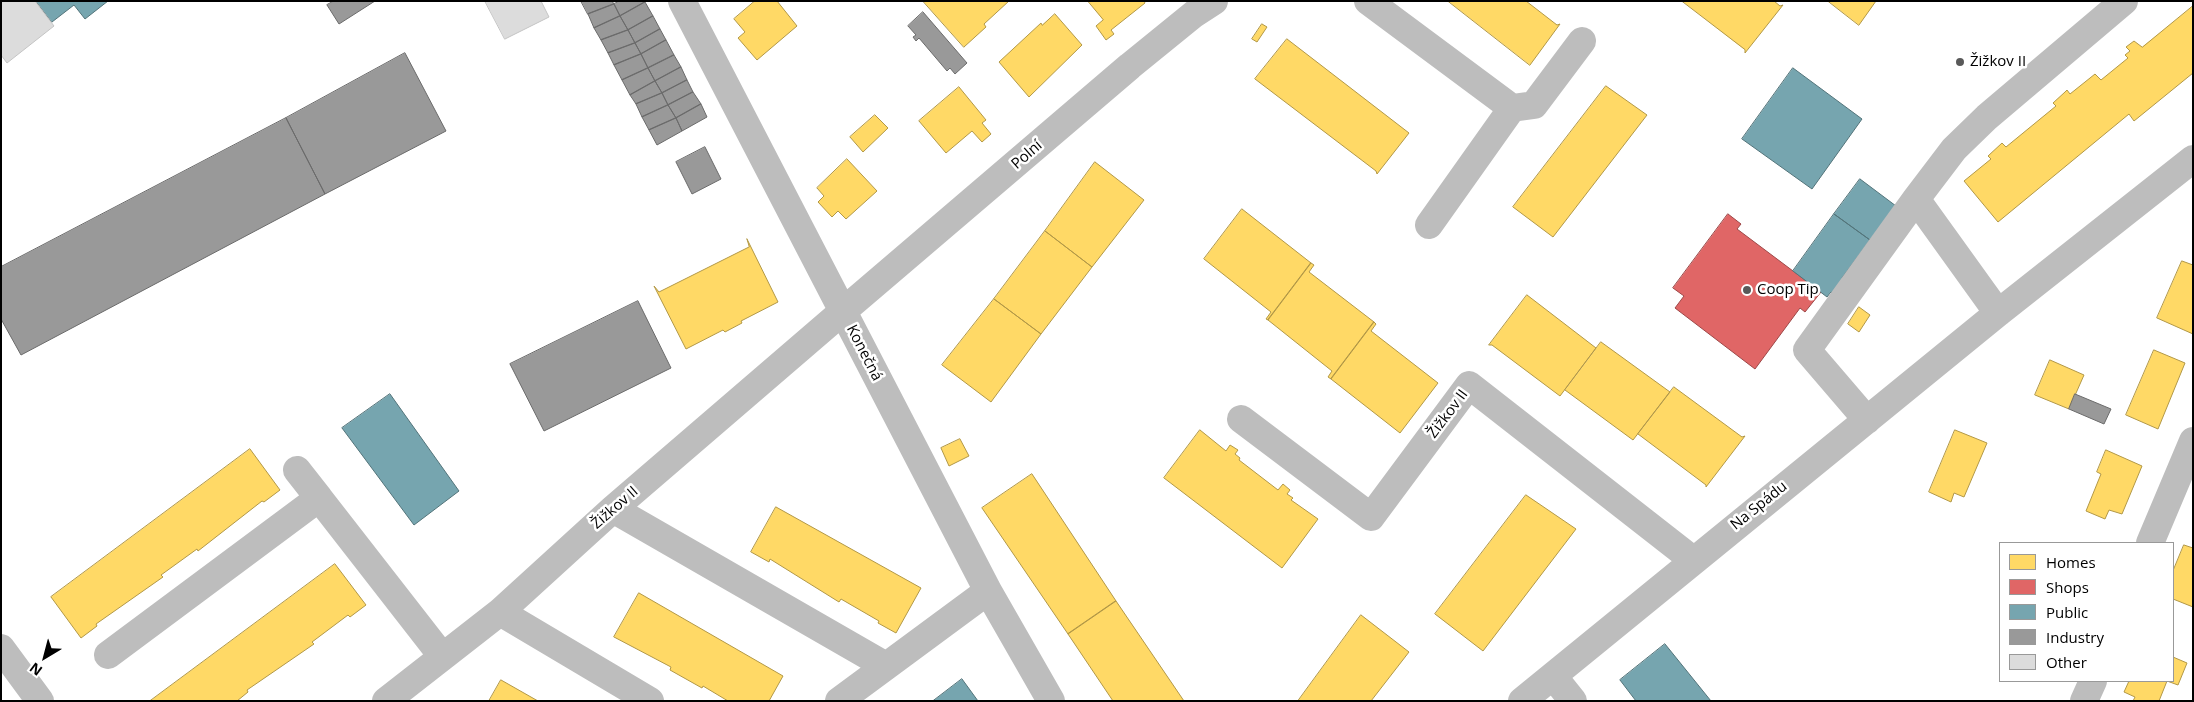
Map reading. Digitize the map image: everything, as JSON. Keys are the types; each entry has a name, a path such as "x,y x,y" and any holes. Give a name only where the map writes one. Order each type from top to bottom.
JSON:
{"street":[{"name":"Polní","path":"842,312 1130,66 1194,14 1214,1"},
{"path":"1368,1 1512,108 1534,105 1582,42"},
{"path":"1866,420 1807,350 1954,149 1987,117 2124,1"},
{"name":"Konečná","path":"687,4 842,312 988,592 1051,701"},
{"path":"1429,225 1512,108"},
{"name":"Na Spádu","path":"1522,701 1998,313 2193,159"},
{"path":"1916,199 1998,313"},
{"name":"Žižkov II","path":"386,701 500,612 613,509 842,312"},
{"name":"Žižkov II","path":"1241,419 1371,517 1469,385 1693,560"},
{"path":"2150,542 2193,441"},
{"path":"297,470 442,656"},
{"path":"108,655 319,498"},
{"path":"613,509 886,666"},
{"path":"839,701 988,592"},
{"path":"500,612 650,701"},
{"path":"1,648 40,701"},
{"path":"1553,676 1573,701"},
{"path":"2084,701 2092,682"}],"building: Homes":[{"path":"755,1 777,1 797,26 757,60 738,38 745,32 734,19"},
{"path":"923,1 1009,1 984,24 986,27 964,47"},
{"path":"1088,1 1144,1 1145,3 1111,30 1114,34 1106,40 1096,26 1103,20"},
{"path":"1448,1 1526,1 1557,25 1560,24 1530,65"},
{"path":"1682,1 1774,1 1780,6 1783,5 1745,53 1745,50"},
{"path":"1828,1 1876,1 1859,25"},
{"path":"2193,6 2193,73 2134,121 2129,114 1998,222 1964,181 1991,159 1988,156 2002,143 2006,147 2056,106 2053,103 2067,90 2070,94 2095,74 2101,80 2128,58 2125,55 2130,51 2126,47 2134,41 2142,47"},
{"path":"1055,14 1082,45 1029,97 999,62 1041,23 1042,25"},
{"path":"1262,24 1267,27 1257,42 1252,39"},
{"path":"1287,39 1409,133 1377,174 1376,171 1255,79"},
{"path":"1606,86 1647,115 1553,237 1513,207"},
{"path":"959,87 986,120 982,123 991,134 982,142 972,131 946,153 919,121"},
{"path":"875,115 888,128 863,152 850,137"},
{"path":"847,159 877,191 846,219 838,211 832,217 818,202 824,196 817,188"},
{"path":"1095,162 1144,200 1092,267 1045,231"},
{"path":"1242,209 1311,263 1268,320 1266,319 1271,312 1204,259"},
{"path":"1045,231 1092,267 1041,334 994,299"},
{"path":"747,239 778,302 741,321 742,323 725,332 723,330 686,349 654,286 659,292 749,247"},
{"path":"2182,261 2193,265 2193,334 2157,318"},
{"path":"1311,263 1314,265 1309,272 1374,322 1331,379 1328,377 1332,371 1268,320"},
{"path":"1527,295 1596,348 1560,396 1492,345 1489,345"},
{"path":"994,299 1041,334 991,402 942,365"},
{"path":"1859,307 1870,315 1859,332 1848,324"},
{"path":"1374,322 1376,324 1371,331 1438,383 1400,433 1331,379"},
{"path":"1601,342 1670,392 1633,440 1565,390"},
{"path":"2154,350 2185,363 2158,429 2126,415"},
{"path":"2050,360 2084,375 2069,409 2035,395"},
{"path":"1674,387 1742,437 1745,436 1706,487 1706,485 1638,434"},
{"path":"1200,430 1226,451 1230,445 1238,450 1235,454 1240,458 1239,460 1278,490 1283,484 1290,490 1287,494 1293,498 1291,500 1318,519 1282,568 1164,478"},
{"path":"1955,430 1987,443 1964,497 1954,493 1951,502 1929,492"},
{"path":"960,439 969,456 949,466 941,448"},
{"path":"250,449 280,490 264,502 262,501 198,551 197,549 161,575 163,577 96,624 97,626 81,638 51,597"},
{"path":"2106,450 2142,466 2122,514 2109,510 2105,519 2086,511 2101,474 2097,472"},
{"path":"1032,474 1116,601 1068,634 982,508"},
{"path":"1526,495 1576,529 1483,651 1435,614"},
{"path":"776,507 921,588 896,633 841,599 839,602 770,559 769,562 751,552"},
{"path":"2184,545 2193,548 2193,607 2174,599 2174,569"},
{"path":"335,564 366,605 350,617 348,615 312,642 314,644 247,690 248,692 237,701 150,701"},
{"path":"639,593 783,676 769,701 728,701 670,670 671,667 614,637"},
{"path":"1116,601 1184,701 1113,701 1068,634"},
{"path":"1361,615 1409,652 1371,701 1298,701"},
{"path":"2174,657 2187,663 2178,685 2170,682 2174,682"},
{"path":"501,680 538,701 489,701"},
{"path":"2129,682 2167,682 2159,701 2133,701 2135,697 2124,692"}],"building: Shops":[{"name":"Coop Tip","path":"1728,214 1741,224 1737,229 1821,292 1805,312 1800,308 1755,369 1675,308 1684,296 1673,288"}],"building: Public":[{"path":"36,1 108,1 85,19 74,5 52,22"},
{"path":"1793,68 1862,119 1812,189 1742,139"},
{"path":"1860,179 1896,206 1870,240 1834,214"},
{"path":"1834,214 1870,240 1842,278 1846,281 1836,295 1831,292 1827,297 1793,271"},
{"path":"390,394 459,491 414,525 342,428"},
{"path":"1665,644 1711,701 1636,701 1620,680"},
{"path":"962,679 978,701 933,701"}],"building: Industry":[{"path":"334,1 375,1 339,24 327,5"},
{"path":"581,1 612,1 614,4 588,14"},
{"path":"620,1 645,2 620,16 614,4"},
{"path":"645,2 653,16 628,30 620,16"},
{"path":"614,4 620,16 594,28 588,14"},
{"path":"923,12 967,63 955,74 950,68 947,71 919,38 916,41 913,37 916,35 908,26"},
{"path":"620,16 628,30 601,40 594,28"},
{"path":"653,16 660,29 635,43 628,30"},
{"path":"660,29 666,40 641,54 635,43"},
{"path":"628,30 635,43 608,53 601,40"},
{"path":"666,40 674,55 648,68 641,54"},
{"path":"635,43 641,54 614,65 608,53"},
{"path":"405,53 446,131 325,194 286,118"},
{"path":"641,54 648,68 622,80 614,65"},
{"path":"674,55 681,67 655,81 648,68"},
{"path":"681,67 687,80 662,93 655,81"},
{"path":"648,68 655,81 630,95 622,80"},
{"path":"687,80 693,92 668,105 662,93"},
{"path":"655,81 662,93 636,104 630,95"},
{"path":"693,92 701,104 676,118 668,105"},
{"path":"662,93 668,105 642,117 636,104"},
{"path":"701,104 707,117 682,131 676,118"},
{"path":"668,105 676,118 649,130 642,117"},
{"path":"286,118 325,194 21,355 1,319 1,267"},
{"path":"676,118 682,131 657,145 649,130"},
{"path":"705,147 721,179 692,194 676,162"},
{"path":"638,301 671,368 544,431 510,364"},
{"path":"2075,394 2111,409 2104,424 2069,409"}],"building: Other":[{"path":"1,1 35,1 54,26 7,63 1,55"},
{"path":"485,1 541,1 549,17 505,39"}],"place":[{"name":"Žižkov II","path":"1960,62"},
{"name":"Coop Tip","path":"1747,290"}]}
